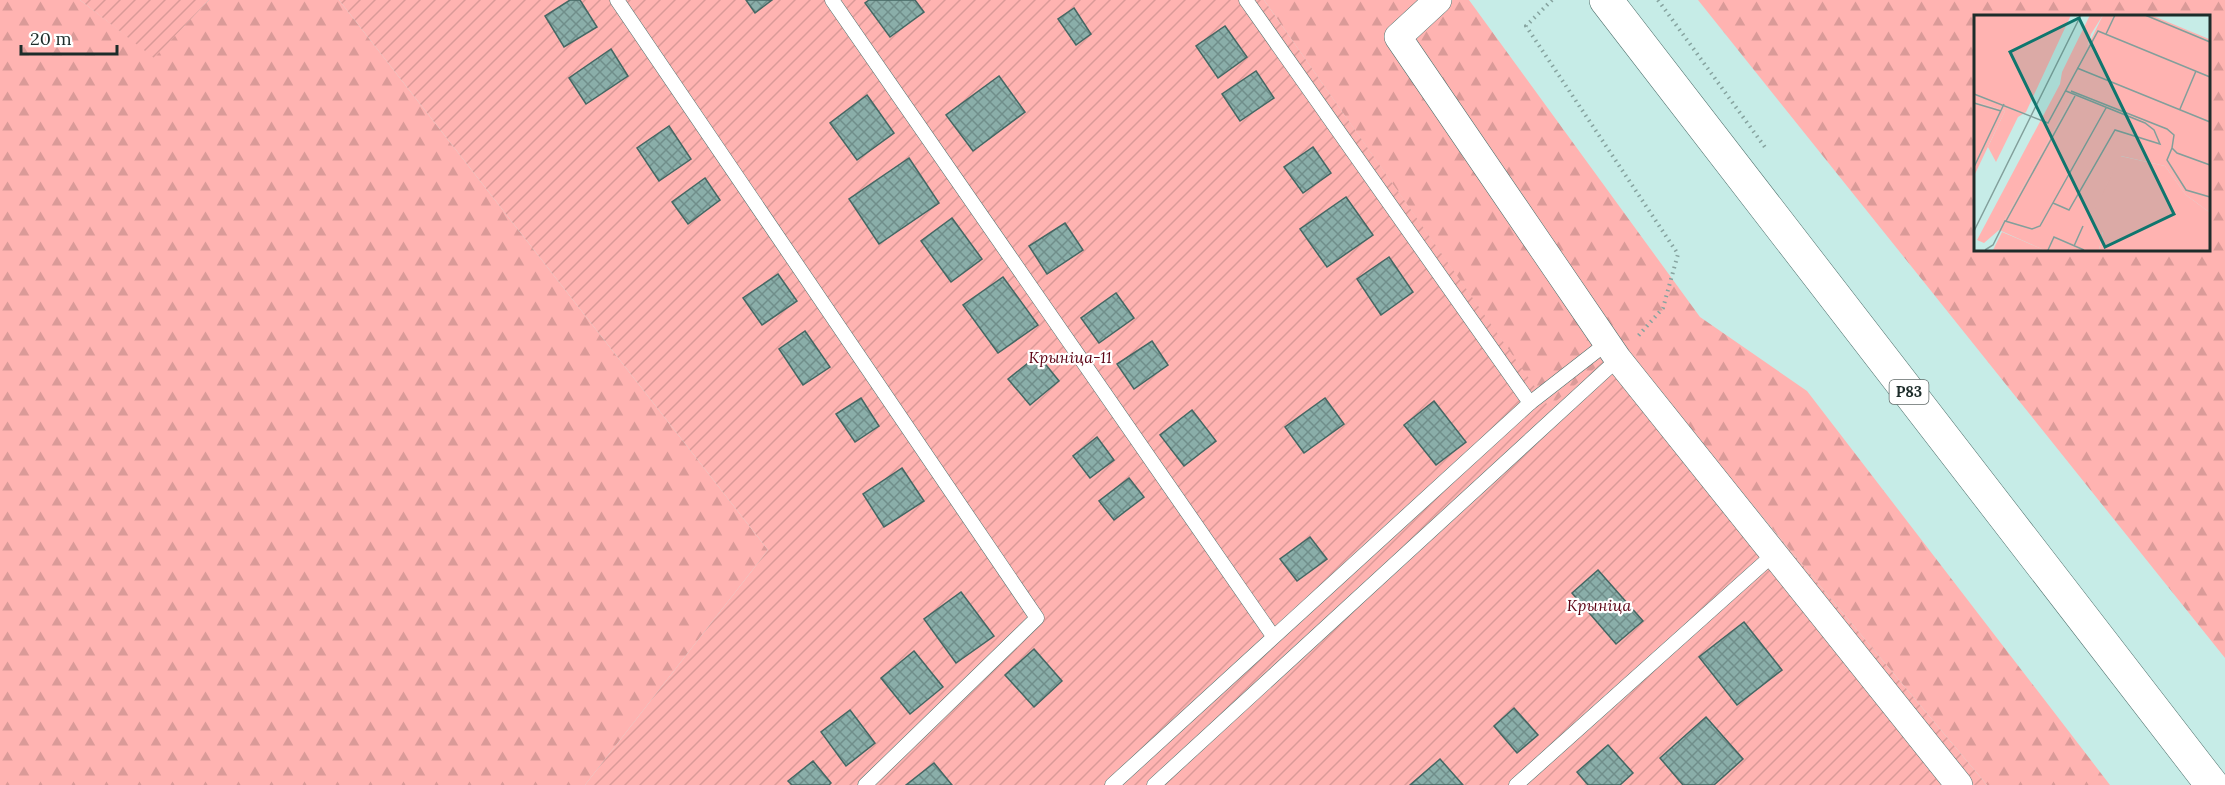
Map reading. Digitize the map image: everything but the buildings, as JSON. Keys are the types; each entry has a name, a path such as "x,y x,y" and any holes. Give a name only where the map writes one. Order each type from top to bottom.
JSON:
{"main road":[{"name":"Р83","path":"1606,0 2212,785"}],"street":[{"path":"1438,0 1398,37 1613,351 1959,785"}],"lane":[{"path":"617,0 1037,618 866,785"},
{"path":"832,0 1273,636"},
{"path":"1246,0 1530,403"},
{"path":"1112,785 1530,403 1613,351"},
{"path":"1154,785 1613,351"},
{"path":"1516,785 1775,553"}],"path":[{"path":"1552,0 1526,26 1678,254 1663,308 1613,351"}],"green space":[{"path":"0,0 80,0 154,57 209,0 339,0 768,550 585,785 0,785"},
{"path":"80,0 209,0 154,58"},
{"name":"Крыніца-11","path":"339,0 1264,0 1549,407 1620,347 1987,785 585,785 768,550"},
{"path":"1264,0 1469,0 1700,317 1807,391 2110,785 1987,785 1621,348 1549,408"},
{"path":"1698,0 2225,0 2225,658"}],"park label":[{"name":"Крыніца","path":"1599,605"}]}
